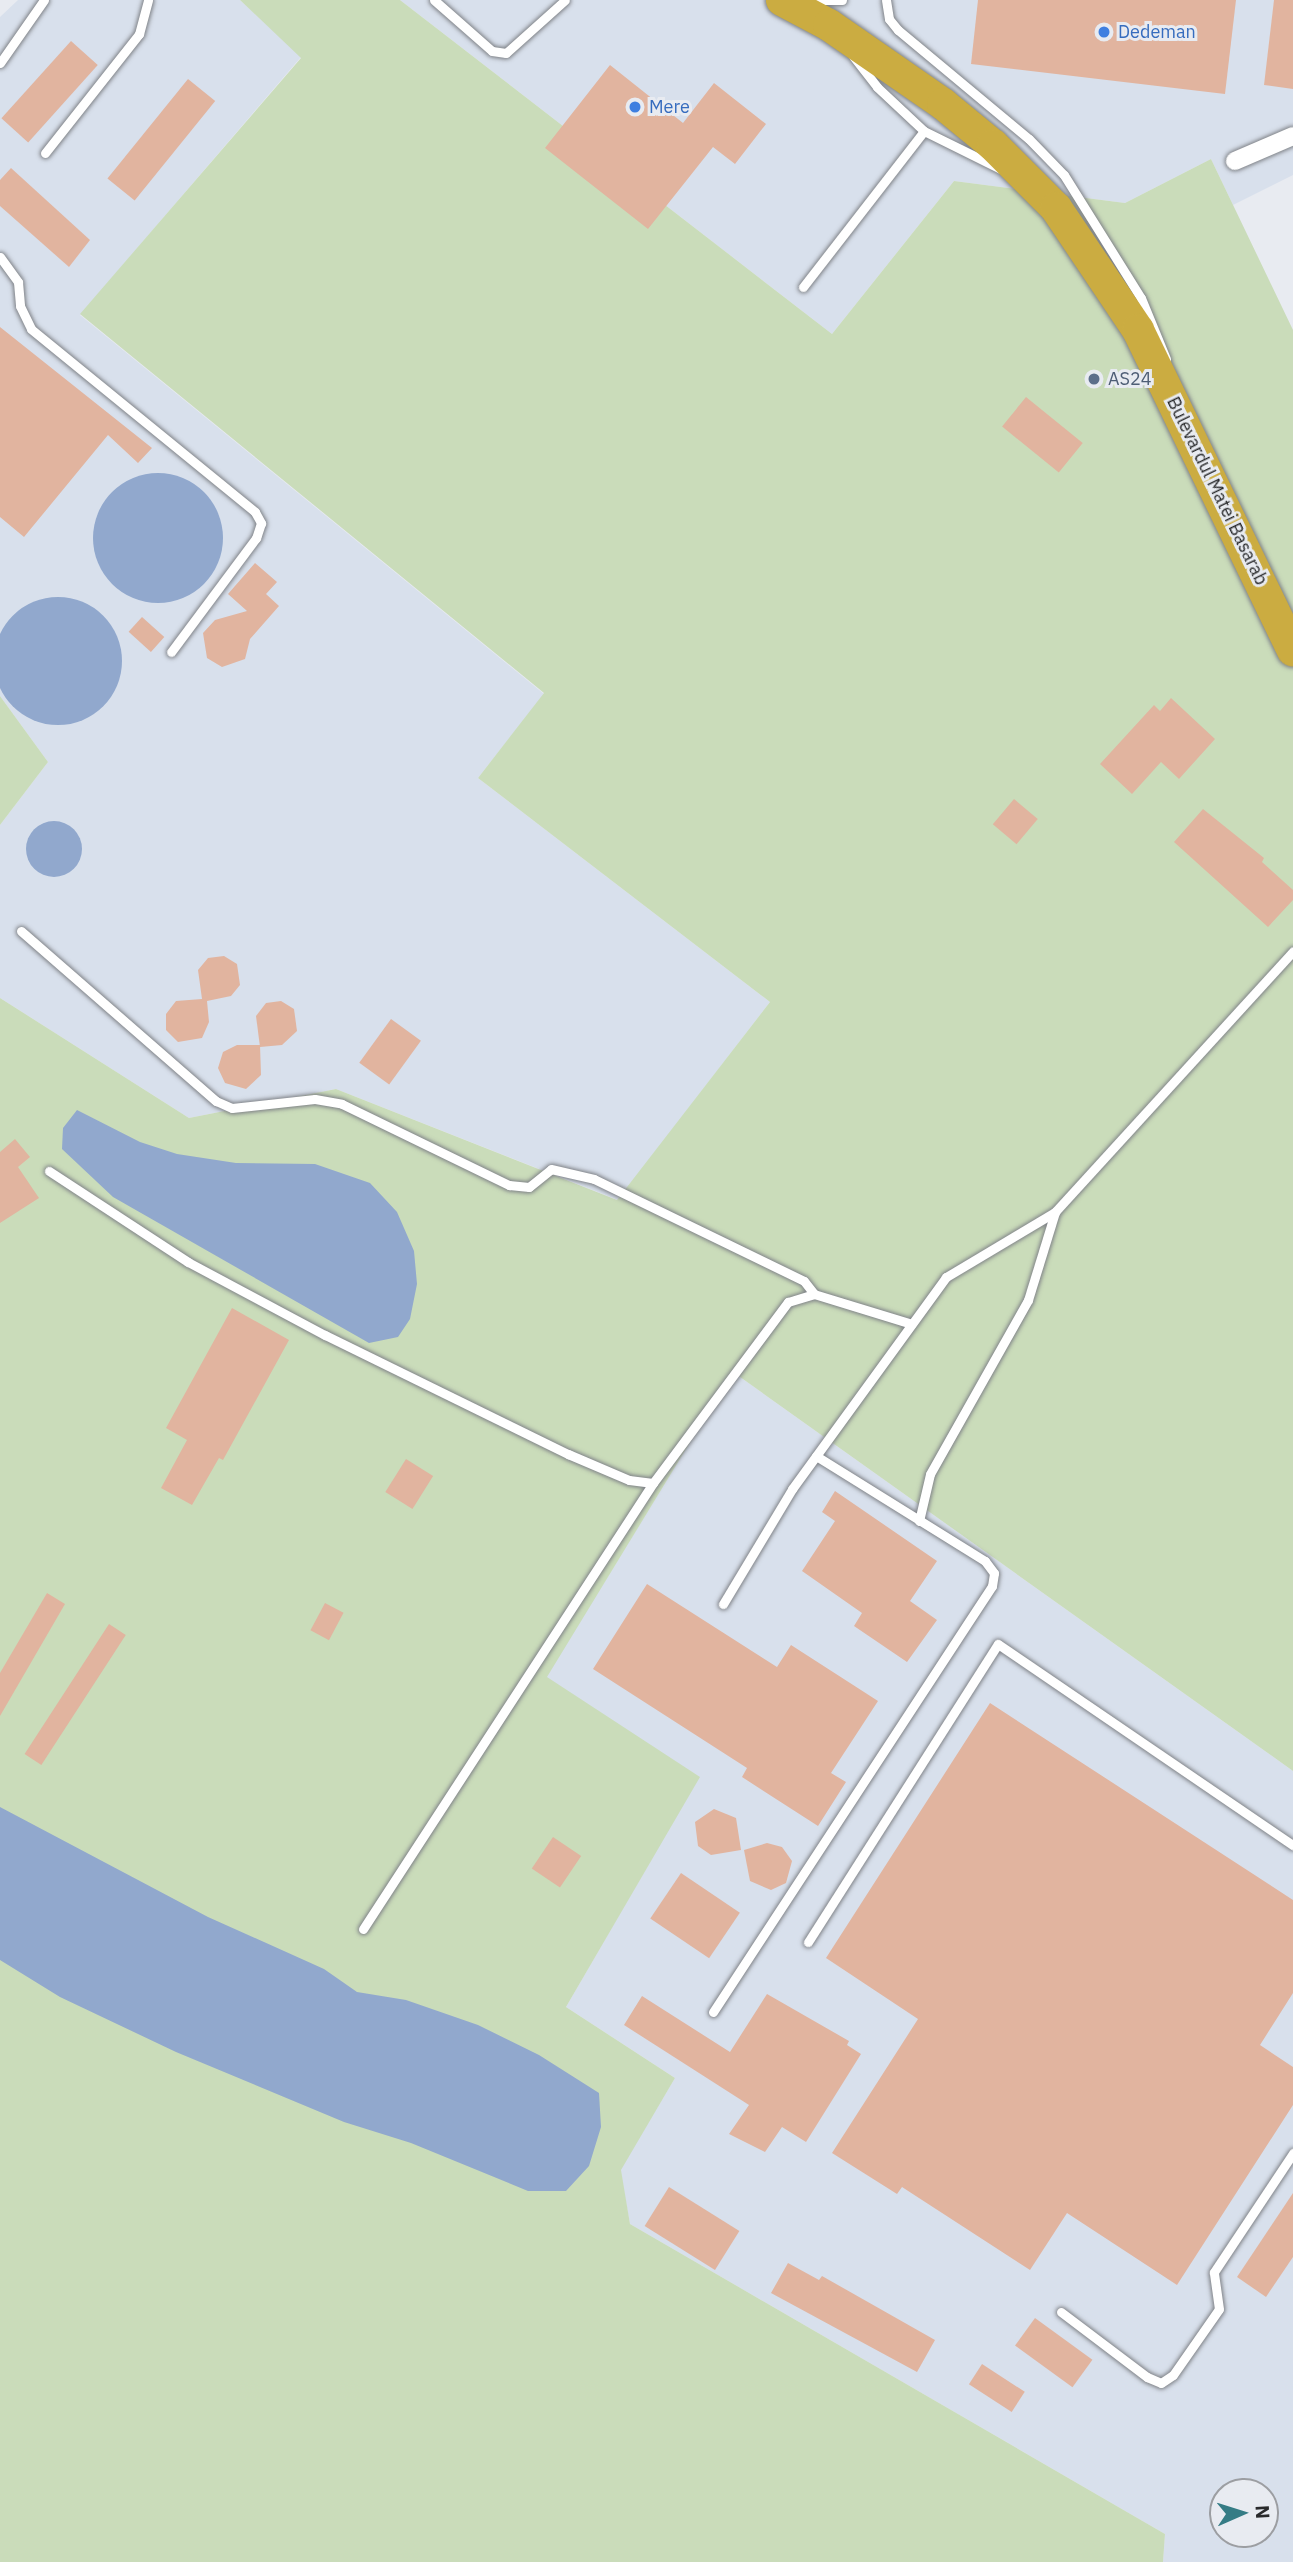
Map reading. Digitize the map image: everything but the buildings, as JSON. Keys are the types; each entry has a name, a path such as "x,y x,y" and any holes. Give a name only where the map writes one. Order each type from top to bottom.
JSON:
{"highway":[{"name":"Bulevardul Matei Basarab","path":"782,0 829,8 1028,178 1056,208 1100,268 1173,399 1291,647"}],"street":[{"path":"1235,161 1293,136"}],"lane":[{"path":"0,62 44,0"},
{"path":"45,153 139,34 148,0"},
{"path":"434,0 492,51 506,53 565,0"},
{"path":"886,0 889,19 898,30 1029,139 1064,175 1141,298 1164,345 1173,399"},
{"path":"829,8 877,88 924,131 969,157 1028,178"},
{"path":"803,288 924,131"},
{"path":"0,257 18,282 20,306 31,329 255,512 261,523 256,538 171,652"},
{"path":"21,931 216,1101 232,1108 315,1099 342,1104 509,1185 528,1187 551,1169 594,1179 804,1281 814,1294"},
{"path":"723,1604 816,1456 946,1277 1055,1212 1293,951"},
{"path":"49,1171 188,1262 325,1335 568,1454 629,1480 653,1483"},
{"path":"919,1521 930,1474 1028,1300 1055,1212"},
{"path":"363,1929 653,1483 788,1302 814,1294 912,1324"},
{"path":"713,2012 987,1598 993,1573 985,1561 816,1456"},
{"path":"808,1942 998,1644 1293,1845"},
{"path":"1061,2312 1147,2376 1161,2383 1173,2375 1219,2309 1214,2272 1293,2153"}],"shaded area":[{"path":"18,0 240,0 301,57 80,315 544,694 478,778 770,1002 618,1200 336,1089 189,1118 0,998 0,825 48,762 0,696 0,17"},
{"path":"400,0 1293,0 1293,175 1233,205 1211,159 1125,203 954,181 832,334"},
{"path":"733,1372 1293,1771 1293,2562 1163,2562 1165,2534 630,2224 620,2170 675,2078 566,2007 699,1777 546,1677"}],"green space":[{"path":"240,0 400,0 832,334 954,181 1125,203 1211,159 1293,330 1293,1771 733,1372 547,1677 700,1777 566,2007 675,2078 621,2170 630,2224 1165,2534 1163,2562 0,2562 0,998 189,1118 336,1089 617,1200 770,1002 478,778 544,693 80,314 301,58"},
{"path":"0,696 48,762 0,825"}],"water":[{"path":"158,473 183,478 204,492 218,513 223,538 218,563 204,584 183,598 158,603 133,598 112,584 98,563 93,538 98,513 112,492 133,478"},
{"path":"58,597 82,602 103,616 117,637 122,661 117,685 103,706 82,720 58,725 34,720 13,706 -1,685 -6,661 -1,637 13,616 34,602"},
{"path":"54,821 69,826 77,834 82,849 77,864 69,872 54,877 39,872 31,864 26,849 31,834 39,826"},
{"path":"77,1110 140,1142 177,1154 236,1163 315,1164 370,1183 397,1212 414,1251 417,1284 410,1319 398,1337 369,1343 113,1197 62,1149 63,1128"},
{"path":"0,1807 208,1917 324,1969 357,1992 406,2000 478,2025 539,2055 599,2093 601,2127 589,2166 566,2191 528,2191 411,2143 344,2122 176,2052 60,1997 0,1960"}],"place":[{"name":"Dedeman","path":"1104,32"},
{"name":"Mere","path":"635,107"},
{"name":"AS24","path":"1094,379"}]}
